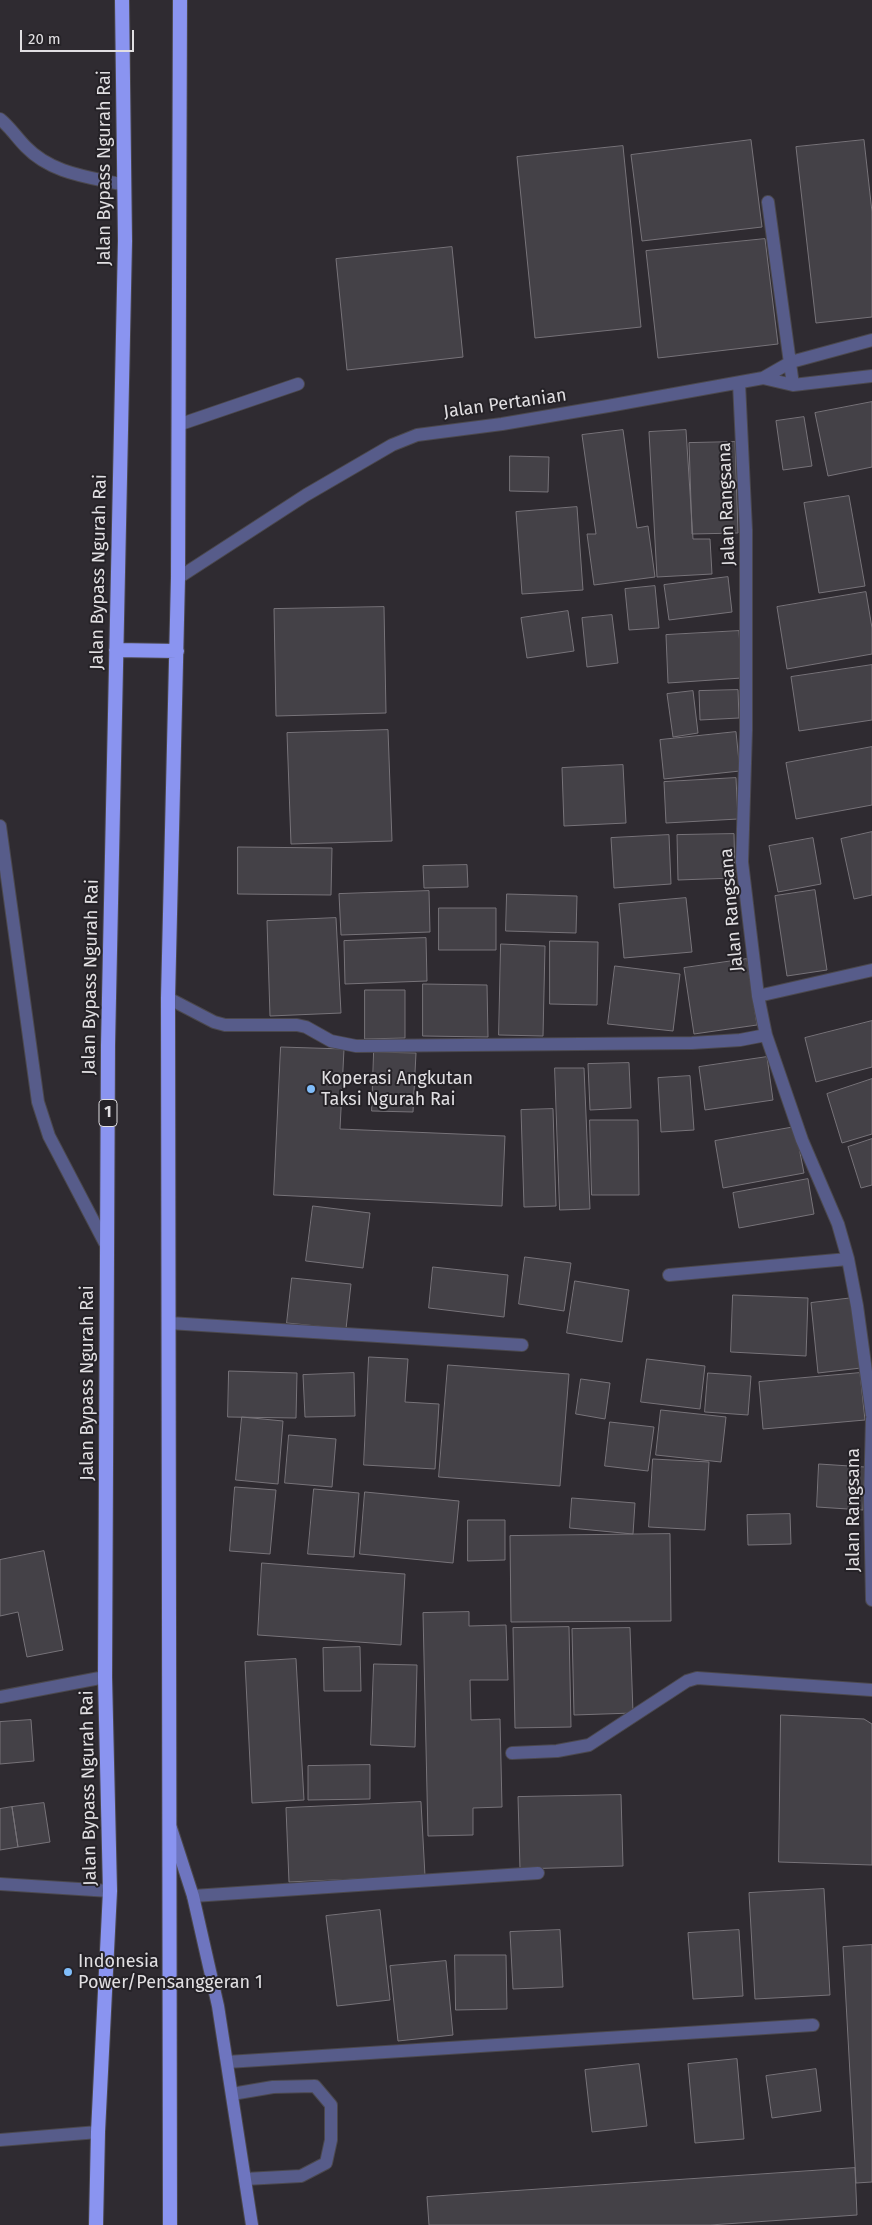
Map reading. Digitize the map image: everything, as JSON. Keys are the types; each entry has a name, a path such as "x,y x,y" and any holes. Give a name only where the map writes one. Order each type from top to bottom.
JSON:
{"highway":[{"name":"Jalan Bypass Ngurah Rai","path":"96,2225 98,2132 110,1891 105,1677 108,1035 125,241 122,0"},
{"path":"170,2225 168,998 178,578 180,0"},
{"path":"116,650 176,651"}],"main road":[{"path":"170,1824 194,1896 218,2006 252,2225"}],"street":[{"path":"0,118 27,148 46,164 58,169 124,185"},
{"path":"768,202 793,385"},
{"path":"763,378 791,362 872,340"},
{"name":"Jalan Pertanian","path":"178,578 306,495 392,445 417,435 502,424 763,378 793,385 872,376"},
{"name":"Jalan Rangsana","path":"739,383 746,539 746,730 742,862 758,996 766,1035 802,1140 838,1224 848,1259 872,1415"},
{"path":"178,425 298,384"},
{"path":"0,826 38,1102 49,1136 107,1248"},
{"path":"758,996 872,970"},
{"path":"168,998 214,1022 234,1026 297,1025 306,1027 330,1041 356,1046 692,1043 740,1040 766,1035"},
{"path":"669,1275 848,1259"},
{"path":"169,1323 522,1345"},
{"name":"Jalan Rangsana","path":"872,1419 870,1498 872,1600"},
{"path":"0,1697 105,1677"},
{"path":"512,1753 558,1751 589,1745 687,1681 697,1678 872,1690"},
{"path":"194,1896 538,1873"},
{"path":"0,1884 110,1891"},
{"path":"227,2062 813,2025"},
{"path":"232,2094 273,2087 315,2086 331,2105 331,2140 326,2163 300,2176 246,2179"},
{"path":"0,2140 98,2132"}],"building":[{"path":"751,140 762,227 642,241 631,155"},
{"path":"864,140 872,212 872,317 816,323 796,147"},
{"path":"623,146 641,327 535,338 517,157"},
{"path":"765,239 778,344 658,358 646,251"},
{"path":"452,247 463,357 347,370 336,259"},
{"path":"872,402 872,467 828,476 815,413"},
{"path":"804,417 812,466 783,470 776,421"},
{"path":"623,430 637,528 648,526 655,577 594,585 587,534 596,534 582,435"},
{"path":"686,430 693,539 710,539 712,574 657,577 649,432"},
{"path":"735,442 738,533 692,534 689,443"},
{"path":"510,456 549,457 548,492 510,491"},
{"path":"849,496 865,586 819,593 804,503"},
{"path":"577,507 583,590 522,594 516,512"},
{"path":"728,577 732,612 669,620 664,585"},
{"path":"655,586 659,628 629,630 625,589"},
{"path":"866,592 872,628 872,654 787,669 777,607"},
{"path":"384,607 386,713 276,716 274,609"},
{"path":"568,611 574,651 527,658 521,618"},
{"path":"612,615 618,663 587,667 582,618"},
{"path":"739,631 742,678 668,683 666,635"},
{"path":"872,665 872,720 799,731 791,677"},
{"path":"738,690 739,718 700,720 699,691"},
{"path":"693,691 698,733 673,737 667,694"},
{"path":"388,730 392,841 291,844 287,733"},
{"path":"736,732 740,771 664,779 660,740"},
{"path":"872,747 872,805 796,819 786,763"},
{"path":"623,765 626,823 564,826 562,768"},
{"path":"736,778 738,819 666,823 664,782"},
{"path":"872,832 872,895 854,899 841,839"},
{"path":"734,834 735,878 678,880 677,835"},
{"path":"669,835 671,884 614,888 611,838"},
{"path":"813,838 821,884 778,892 769,846"},
{"path":"238,847 332,848 331,895 238,894"},
{"path":"467,865 468,887 424,888 423,866"},
{"path":"815,890 827,970 787,976 775,896"},
{"path":"429,891 430,932 341,935 339,894"},
{"path":"507,894 577,896 576,933 506,931"},
{"path":"686,898 692,952 624,958 619,904"},
{"path":"439,908 496,908 496,950 439,950"},
{"path":"336,918 341,1013 270,1016 267,921"},
{"path":"426,938 427,981 345,984 344,941"},
{"path":"550,941 598,942 597,1005 550,1004"},
{"path":"501,944 545,946 543,1036 499,1035"},
{"path":"747,959 757,1025 694,1034 684,968"},
{"path":"615,966 680,974 673,1031 608,1024"},
{"path":"423,984 487,985 488,1037 423,1036"},
{"path":"365,990 405,990 405,1038 365,1039"},
{"path":"872,1021 872,1067 816,1082 805,1038"},
{"name":"Koperasi Angkutan Taksi Ngurah Rai","path":"281,1047 344,1049 340,1129 505,1136 502,1206 274,1195"},
{"path":"374,1052 416,1053 413,1112 372,1111"},
{"path":"767,1057 773,1100 705,1110 699,1067"},
{"path":"629,1063 631,1108 590,1110 588,1064"},
{"path":"555,1068 584,1068 590,1209 560,1210"},
{"path":"690,1076 694,1130 661,1132 658,1078"},
{"path":"872,1079 872,1134 842,1143 827,1094"},
{"path":"553,1109 556,1206 524,1207 521,1110"},
{"path":"590,1120 638,1120 639,1195 592,1195"},
{"path":"795,1127 804,1173 723,1188 715,1141"},
{"path":"872,1139 872,1185 861,1188 848,1147"},
{"path":"808,1179 814,1214 739,1228 733,1193"},
{"path":"313,1206 370,1213 363,1268 306,1261"},
{"path":"525,1257 571,1263 564,1311 519,1304"},
{"path":"433,1267 508,1275 504,1317 429,1308"},
{"path":"292,1278 351,1284 346,1329 287,1323"},
{"path":"575,1281 629,1290 622,1342 567,1333"},
{"path":"733,1295 808,1298 806,1356 731,1352"},
{"path":"853,1298 861,1368 818,1373 811,1303"},
{"path":"369,1357 408,1359 405,1402 439,1404 435,1469 364,1465"},
{"path":"647,1359 705,1366 700,1409 641,1402"},
{"path":"448,1365 569,1374 560,1486 439,1477"},
{"path":"229,1371 297,1373 296,1418 228,1417"},
{"path":"354,1373 355,1416 305,1417 303,1375"},
{"path":"708,1373 751,1376 748,1415 705,1412"},
{"path":"860,1373 865,1420 763,1429 759,1382"},
{"path":"581,1379 610,1383 605,1419 576,1414"},
{"path":"661,1410 726,1417 721,1462 656,1455"},
{"path":"242,1417 283,1421 278,1484 236,1480"},
{"path":"610,1422 654,1427 648,1471 605,1466"},
{"path":"289,1435 336,1439 332,1487 285,1483"},
{"path":"653,1459 709,1462 705,1530 649,1527"},
{"path":"819,1464 865,1467 863,1510 817,1507"},
{"path":"235,1487 276,1490 270,1554 230,1551"},
{"path":"314,1489 359,1493 354,1557 308,1554"},
{"path":"365,1492 459,1501 453,1563 360,1554"},
{"path":"572,1498 635,1503 633,1534 570,1528"},
{"path":"790,1514 791,1544 748,1545 747,1515"},
{"path":"468,1520 505,1520 505,1560 468,1561"},
{"path":"670,1534 671,1621 511,1622 510,1536"},
{"path":"44,1551 63,1650 27,1657 18,1612 0,1616 0,1560"},
{"path":"262,1563 405,1574 401,1645 258,1635"},
{"path":"469,1612 469,1626 506,1625 508,1680 470,1680 471,1720 500,1719 502,1807 473,1808 473,1835 428,1836 423,1613"},
{"path":"569,1627 571,1727 515,1728 513,1628"},
{"path":"630,1628 633,1713 574,1715 572,1629"},
{"path":"360,1647 361,1691 324,1691 323,1648"},
{"path":"296,1659 304,1800 252,1803 245,1662"},
{"path":"374,1664 417,1665 415,1747 371,1745"},
{"path":"781,1715 864,1719 872,1724 872,1865 779,1862"},
{"path":"31,1720 34,1761 0,1764 0,1722"},
{"path":"370,1765 370,1799 308,1800 308,1766"},
{"path":"621,1795 623,1866 520,1869 518,1797"},
{"path":"421,1802 425,1876 289,1882 286,1808"},
{"path":"44,1803 50,1842 18,1847 12,1807"},
{"path":"12,1807 18,1847 0,1850 0,1809"},
{"path":"824,1889 830,1995 755,1999 749,1893"},
{"path":"380,1910 390,2000 337,2006 326,1916"},
{"path":"560,1930 563,1987 513,1989 510,1932"},
{"path":"739,1930 743,1996 693,1999 688,1933"},
{"path":"872,1945 872,2182 856,2183 843,1947"},
{"path":"455,1955 506,1955 507,2009 456,2010"},
{"path":"446,1961 453,2035 398,2041 390,1966"},
{"path":"737,2059 744,2139 695,2143 688,2064"},
{"path":"639,2064 647,2126 592,2132 585,2070"},
{"path":"816,2069 821,2111 772,2118 766,2076"},
{"path":"855,2168 857,2215 710,2225 429,2225 427,2197"}],"place":[{"name":"Koperasi Angkutan Taksi Ngurah Rai","path":"311,1089"},
{"name":"Indonesia Power/Pensanggeran 1","path":"68,1972"}]}
